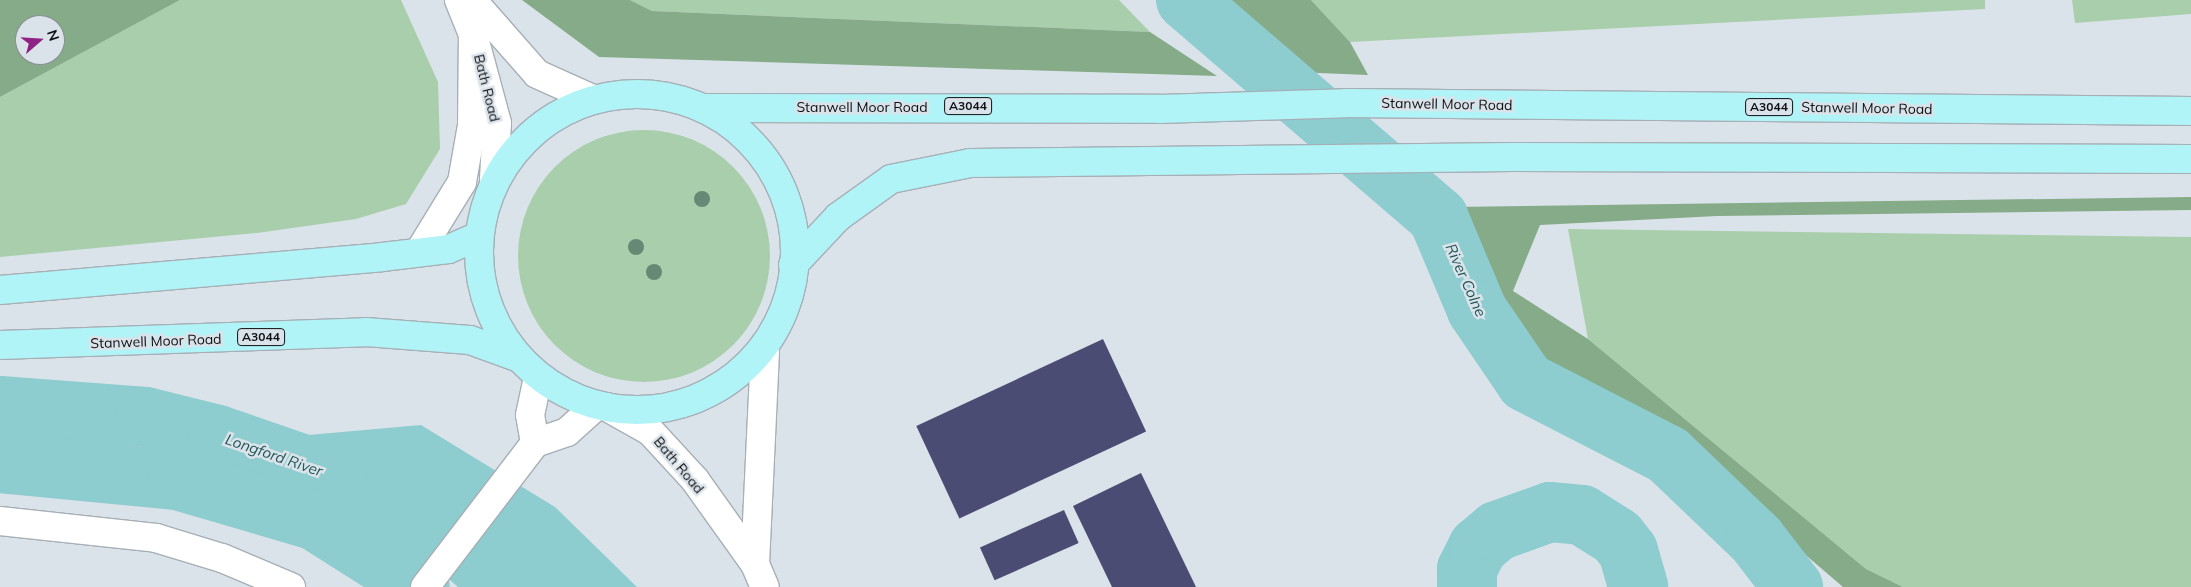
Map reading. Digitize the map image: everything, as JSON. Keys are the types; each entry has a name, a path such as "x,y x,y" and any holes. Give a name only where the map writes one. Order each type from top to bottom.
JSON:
{"main road":[{"path":"635,92 703,108 739,130 769,160 785,192 793,265 786,301 765,352 729,384 687,403 652,410 602,406 538,378 519,358 495,325 484,296 478,236 494,179 524,139 557,114 593,99 635,92"},
{"name":"Stanwell Moor Road","path":"703,108 1160,109 1232,104 1346,103 2191,111"},
{"path":"793,265 838,218 891,180 970,163 1382,159 2191,159"},
{"path":"0,290 449,249 478,236"},
{"name":"Stanwell Moor Road","path":"0,345 366,332 470,340 519,358"}],"street":[{"name":"Bath Road","path":"458,0 473,34 497,123 494,179"},
{"path":"472,0 537,74 593,99"},
{"path":"419,252 462,182 472,125 473,34"},
{"name":"Bath Road","path":"760,576 765,352"},
{"path":"532,447 530,414 538,378"},
{"name":"Bath Road","path":"602,406 650,432 695,480 760,576"},
{"path":"425,587 532,447 567,432 602,406"},
{"path":"0,522 156,538 222,558 291,587"}],"green space":[{"path":"0,0 180,0 65,62 65,15 15,15 15,65 59,65 0,97"},
{"path":"180,0 401,0 438,82 440,149 406,204 356,219 257,233 0,257 0,97 59,65 65,65 65,62"},
{"path":"522,0 630,0 652,11 1150,32 1217,76 599,57"},
{"path":"630,0 1119,0 1150,32 652,11"},
{"path":"1199,0 1311,0 1350,42 1368,75 1268,71"},
{"path":"1311,0 1985,0 1985,9 1350,42"},
{"path":"2072,0 2191,0 2191,14 2075,23"},
{"path":"644,130 669,133 692,140 714,151 733,167 749,186 760,208 767,231 770,256 767,281 760,304 749,326 733,345 714,361 692,372 669,379 644,382 619,379 596,372 574,361 555,345 539,326 528,304 521,281 518,256 521,231 528,208 539,186 555,167 574,151 596,140 619,133"},
{"path":"2191,197 2191,210 1717,216 1540,225 1513,291 1588,339 1866,569 1903,587 1843,587 1633,407 1553,369 1472,265 1451,207"},
{"path":"1568,229 2191,237 2191,587 1903,587 1866,569 1588,339"}],"water":[{"path":"421,425 555,507 637,587 458,587 417,551 255,472 263,439"}],"building":[{"path":"1103,339 1146,431 959,519 916,426"},
{"path":"1141,473 1196,587 1112,587 1073,506"},
{"path":"1064,510 1079,543 995,580 980,547"}],"waterway":[{"name":"River Colne","path":"1186,0 1438,217 1477,310 1526,382 1668,455 1756,539 1793,587"},
{"name":"Longford River","path":"0,406 146,417 218,435 337,476"},
{"path":"0,463 177,480 314,520 420,587"},
{"name":"Longford River","path":"1467,587 1467,569 1478,547 1497,531 1550,512 1582,515 1617,537 1628,551 1638,587"}]}
